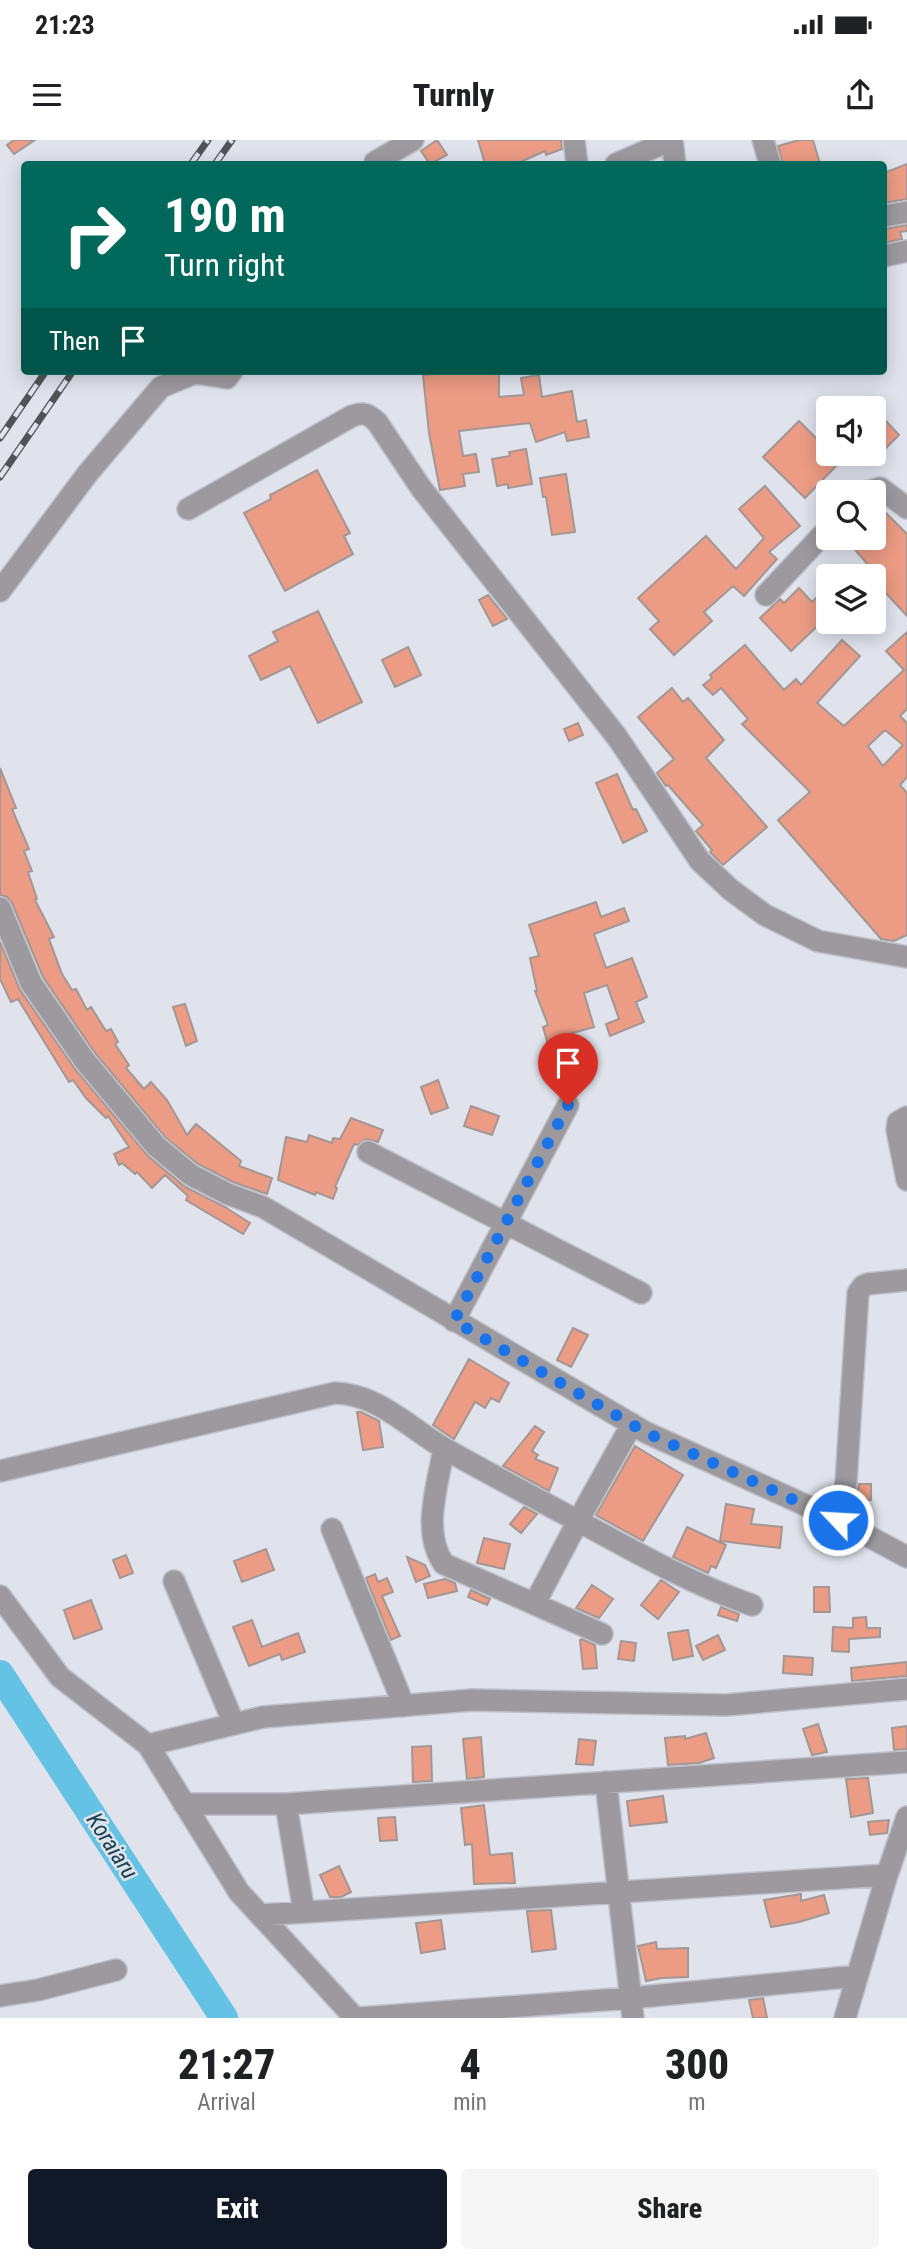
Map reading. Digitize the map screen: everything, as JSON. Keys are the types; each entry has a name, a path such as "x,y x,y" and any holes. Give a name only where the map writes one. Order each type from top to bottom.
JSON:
{"street":[{"path":"377,161 413,140"},
{"path":"574,140 577,161"},
{"path":"622,161 672,140 675,161"},
{"path":"762,140 769,161"},
{"path":"887,215 907,212"},
{"path":"887,255 907,251"},
{"path":"3,582 88,473 161,387 190,375"},
{"path":"208,375 227,378 229,375"},
{"path":"188,509 352,416 368,414 377,422 421,488 617,737 699,861 731,890 765,915 818,941 907,957"},
{"path":"886,492 907,508"},
{"path":"766,595 816,542"},
{"path":"0,908 31,983 85,1061 156,1146 191,1175 228,1194 263,1207 632,1424 838,1520 907,1557"},
{"path":"454,1321 568,1105"},
{"path":"906,1171 897,1130 898,1122 907,1117"},
{"path":"368,1152 641,1293"},
{"path":"838,1520 846,1482 858,1293 868,1284 907,1280"},
{"path":"0,1471 335,1393 353,1394 371,1400 444,1448 578,1521 722,1595 752,1605"},
{"path":"536,1603 632,1424"},
{"path":"444,1448 432,1532 438,1555 444,1564 602,1634"},
{"path":"332,1529 404,1706"},
{"path":"174,1581 234,1724"},
{"path":"0,1596 60,1677 148,1745 239,1892 357,2018 632,2008 856,1976"},
{"path":"148,1745 263,1717 472,1700 726,1705 907,1689"},
{"path":"184,1804 286,1804 907,1762"},
{"path":"606,1782 632,2008"},
{"path":"286,1804 304,1912"},
{"path":"845,2018 887,1875 901,1850 907,1817"},
{"path":"260,1915 887,1875"},
{"path":"0,1996 38,1990 116,1970"}],"building":[{"path":"14,140 35,140 14,154 7,145"},
{"path":"437,140 447,155 436,161 428,161 421,151"},
{"path":"478,140 561,140 562,149 546,155 545,151 523,161 484,161"},
{"path":"799,140 813,140 819,161 782,161 778,146"},
{"path":"907,164 907,199 887,202 887,172"},
{"path":"907,225 907,231 900,232 902,239 887,242 887,228"},
{"path":"423,375 499,375 499,397 524,395 521,378 539,375 542,397 572,391 577,422 586,420 589,437 567,441 565,432 536,442 530,423 459,431 463,456 476,454 479,472 463,474 465,486 440,490 429,433"},
{"path":"799,421 816,438 816,466 836,466 822,480 816,480 816,487 805,498 763,457"},
{"path":"886,421 899,435 886,448"},
{"path":"526,449 532,484 508,488 508,484 497,486 492,459 510,456 509,452"},
{"path":"317,470 350,533 344,536 353,554 285,591 244,513 271,499 270,495"},
{"path":"566,474 575,532 552,535 540,478"},
{"path":"765,486 800,526 769,552 777,559 744,596 733,586 704,612 712,621 674,655 650,629 659,621 638,598 706,536 736,569 764,538 739,509"},
{"path":"886,513 907,534 907,616 886,593 886,564 867,564 855,550 886,550"},
{"path":"799,588 812,602 816,598 816,627 791,651 760,618 780,599 784,603"},
{"path":"488,595 507,619 493,626 479,600"},
{"path":"318,611 362,702 318,723 290,666 261,680 249,656 278,641 273,632"},
{"path":"907,632 907,709 900,716 907,723 907,777 900,785 907,793 907,935 894,941 881,939 778,820 810,792 742,724 748,719 721,688 713,695 703,685 712,678 710,675 745,645 784,690 796,679 801,685 842,640 860,656 817,703 844,726 904,670 886,651","holes":["885,730 903,745 883,766 868,746"]},
{"path":"408,647 421,675 395,687 382,660"},
{"path":"672,688 683,702 688,698 724,740 706,758 767,827 723,865 696,831 703,825 657,773 674,759 638,717"},
{"path":"578,723 583,735 569,741 564,729"},
{"path":"0,768 16,808 12,809 29,849 24,851 32,871 28,872 37,899 35,900 54,937 49,939 62,974 72,990 76,989 87,1010 91,1007 106,1031 111,1029 118,1042 115,1044 129,1065 126,1068 144,1089 151,1082 167,1100 187,1135 196,1124 241,1161 239,1166 272,1178 267,1194 233,1182 198,1164 165,1137 95,1053 43,977 12,903 7,897 0,895"},
{"path":"617,774 633,810 636,809 647,831 623,843 596,783"},
{"path":"596,902 601,917 624,908 629,921 594,934 606,968 632,958 647,997 636,1002 644,1022 610,1036 606,1024 619,1019 607,985 584,993 594,1027 562,1036 569,1060 554,1065 543,1027 548,1025 535,991 530,958 539,956 529,925"},
{"path":"0,942 20,990 75,1069 148,1156 185,1187 250,1223 243,1234 186,1200 188,1196 165,1175 152,1188 137,1172 135,1174 122,1163 119,1165 114,1154 129,1147 108,1116 106,1118 86,1098 73,1080 69,1082 18,999 11,1002 0,979"},
{"path":"185,1004 197,1041 186,1046 173,1007"},
{"path":"438,1080 448,1108 431,1114 421,1087"},
{"path":"471,1106 499,1116 492,1135 464,1126"},
{"path":"351,1118 383,1130 378,1142 367,1139 354,1144 335,1187 337,1188 333,1199 278,1180 286,1137 307,1142 309,1135 332,1143 333,1138 340,1139"},
{"path":"573,1328 588,1335 571,1367 557,1360"},
{"path":"469,1359 509,1383 499,1402 491,1398 485,1408 475,1402 454,1439 433,1425"},
{"path":"357,1412 379,1421 383,1447 363,1450"},
{"path":"535,1426 544,1432 532,1451 538,1455 535,1459 558,1468 549,1491 503,1466"},
{"path":"635,1446 683,1475 643,1541 596,1515"},
{"path":"859,1484 871,1484 871,1500 856,1500"},
{"path":"726,1504 754,1509 751,1524 782,1527 780,1548 720,1541"},
{"path":"524,1507 537,1514 521,1533 510,1524"},
{"path":"687,1527 726,1545 716,1568 711,1566 708,1573 673,1557"},
{"path":"484,1538 510,1544 504,1569 477,1563"},
{"path":"266,1549 274,1570 242,1582 234,1561"},
{"path":"126,1555 133,1573 120,1578 113,1560"},
{"path":"407,1557 425,1565 430,1576 416,1582"},
{"path":"375,1574 378,1582 387,1578 393,1592 382,1596 400,1636 391,1640 366,1578"},
{"path":"445,1579 455,1583 457,1591 428,1598 424,1584"},
{"path":"661,1580 679,1592 658,1619 641,1605"},
{"path":"592,1585 613,1599 599,1618 576,1608"},
{"path":"814,1587 829,1587 830,1612 814,1612"},
{"path":"471,1590 490,1599 487,1605 468,1597"},
{"path":"91,1600 102,1629 74,1639 64,1610"},
{"path":"721,1607 739,1614 737,1621 718,1615"},
{"path":"866,1617 867,1628 880,1628 880,1637 849,1639 849,1652 832,1651 833,1627 853,1628 853,1618"},
{"path":"252,1620 262,1647 298,1633 305,1652 282,1660 280,1654 249,1666 233,1627"},
{"path":"688,1630 693,1656 673,1660 668,1633"},
{"path":"718,1635 725,1650 703,1660 696,1646"},
{"path":"582,1639 595,1645 597,1668 583,1669"},
{"path":"621,1641 636,1643 634,1661 618,1659"},
{"path":"784,1656 813,1658 812,1675 783,1673"},
{"path":"907,1662 907,1676 852,1681 851,1668"},
{"path":"818,1724 827,1752 812,1755 803,1729"},
{"path":"907,1726 907,1749 894,1750 892,1728"},
{"path":"706,1733 714,1758 699,1763 668,1765 665,1738 685,1736 685,1739"},
{"path":"481,1737 484,1777 467,1779 463,1739"},
{"path":"579,1739 596,1741 593,1765 576,1764"},
{"path":"431,1746 432,1781 413,1782 412,1747"},
{"path":"868,1778 873,1813 851,1817 846,1779"},
{"path":"663,1796 667,1822 630,1826 627,1801"},
{"path":"484,1805 490,1855 512,1853 515,1883 474,1884 472,1844 465,1845 461,1808"},
{"path":"395,1817 397,1840 380,1841 378,1818"},
{"path":"889,1820 887,1833 870,1835 868,1822"},
{"path":"339,1866 351,1892 341,1897 330,1897 320,1875"},
{"path":"801,1894 801,1901 824,1895 829,1913 771,1927 764,1900"},
{"path":"551,1910 556,1949 532,1952 527,1911"},
{"path":"441,1920 445,1949 421,1953 416,1923"},
{"path":"656,1942 657,1949 688,1948 688,1977 646,1981 638,1946"},
{"path":"763,1998 767,2018 753,2018 749,2000"}],"waterway":[{"name":"Koraiaru","path":"0,1674 224,2018"}],"railway":[{"path":"193,161 208,140"},
{"path":"217,161 232,140"},
{"path":"0,438 43,375"},
{"path":"0,477 70,375"}],"route":[{"path":"568,1105 454,1321 645,1432 838,1520"}]}
